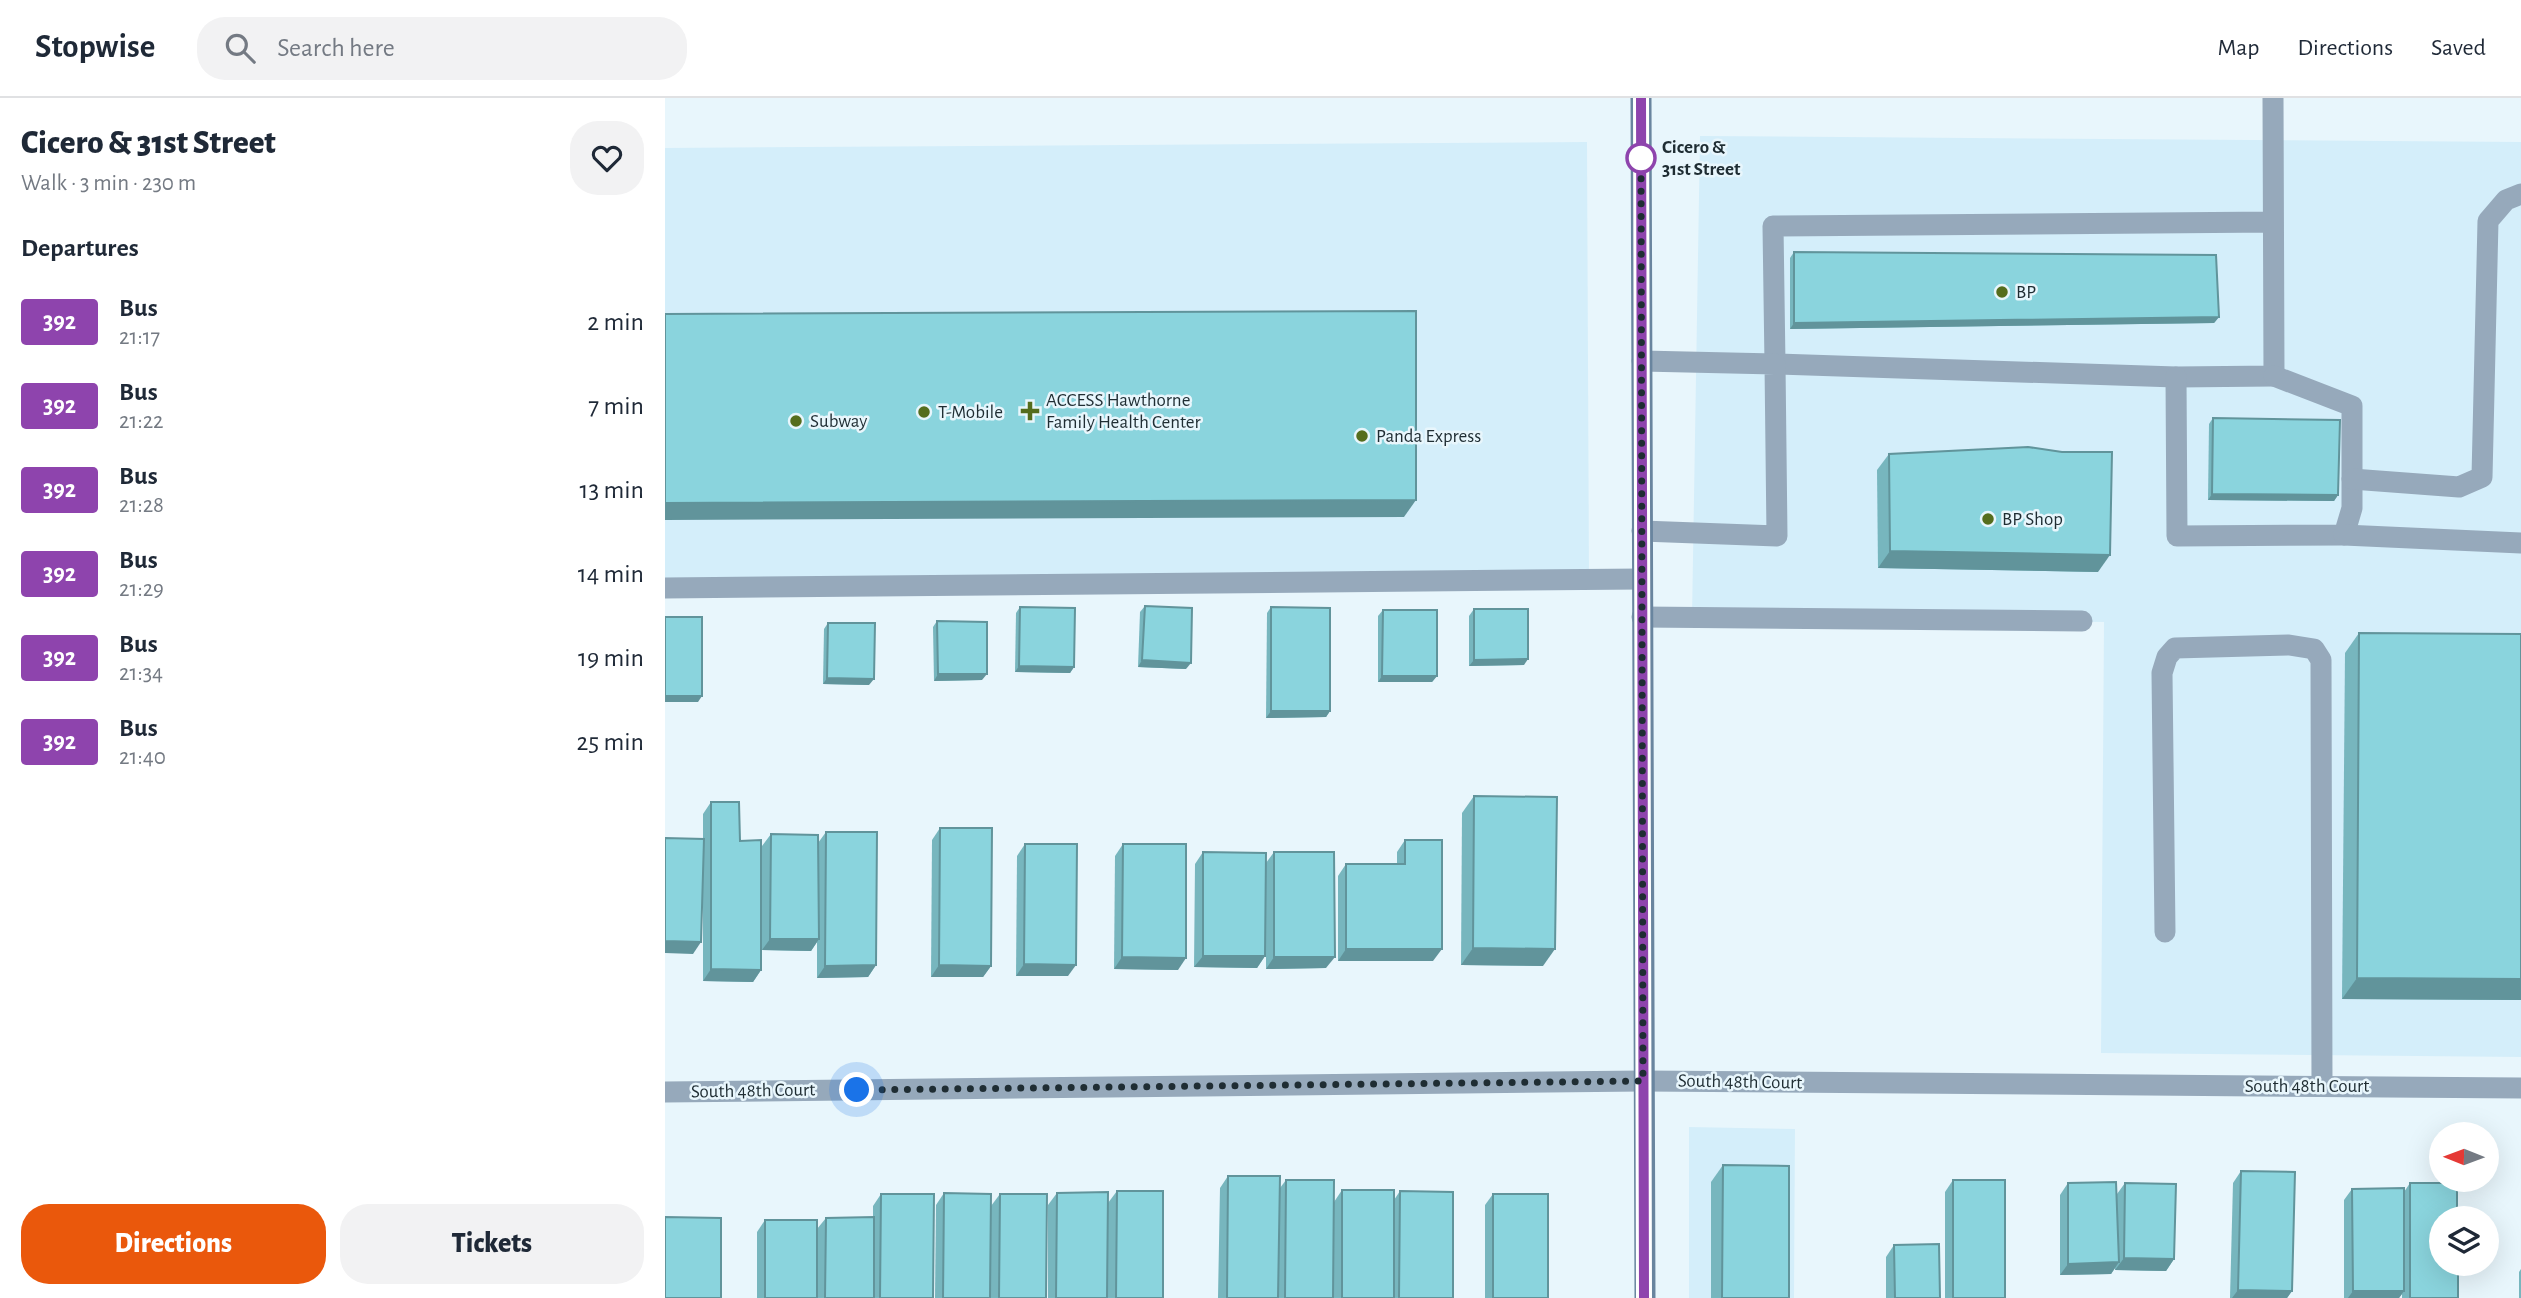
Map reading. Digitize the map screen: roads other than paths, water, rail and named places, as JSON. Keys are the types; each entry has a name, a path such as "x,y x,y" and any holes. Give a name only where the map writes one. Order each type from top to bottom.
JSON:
{"main road":[{"path":"1641,98 1644,1298"}],"street":[{"path":"2273,98 2274,376"},
{"path":"2352,479 2459,487 2482,477 2488,220 2506,200 2521,194"},
{"path":"1642,531 1777,536 1773,226 2273,222"},
{"path":"1642,361 2176,377 2274,376 2352,406 2351,508 2344,535"},
{"path":"2176,377 2177,536 2344,535 2521,543"},
{"path":"665,588 1642,579"},
{"path":"1642,617 2082,621"},
{"path":"2165,932 2162,673 2167,657 2175,648 2289,645 2314,649 2321,660 2322,1086"},
{"name":"South 48th Court","path":"665,1092 1643,1081 2521,1088"}],"place":[{"name":"Cicero & 31st Street","path":"1641,158"},
{"name":"BP","path":"2002,292"},
{"name":"ACCESS Hawthorne Family Health Center","path":"1030,411"},
{"name":"T-Mobile","path":"924,412"},
{"name":"Subway","path":"796,421"},
{"name":"Panda Express","path":"1362,436"},
{"name":"BP Shop","path":"1988,519"}]}
